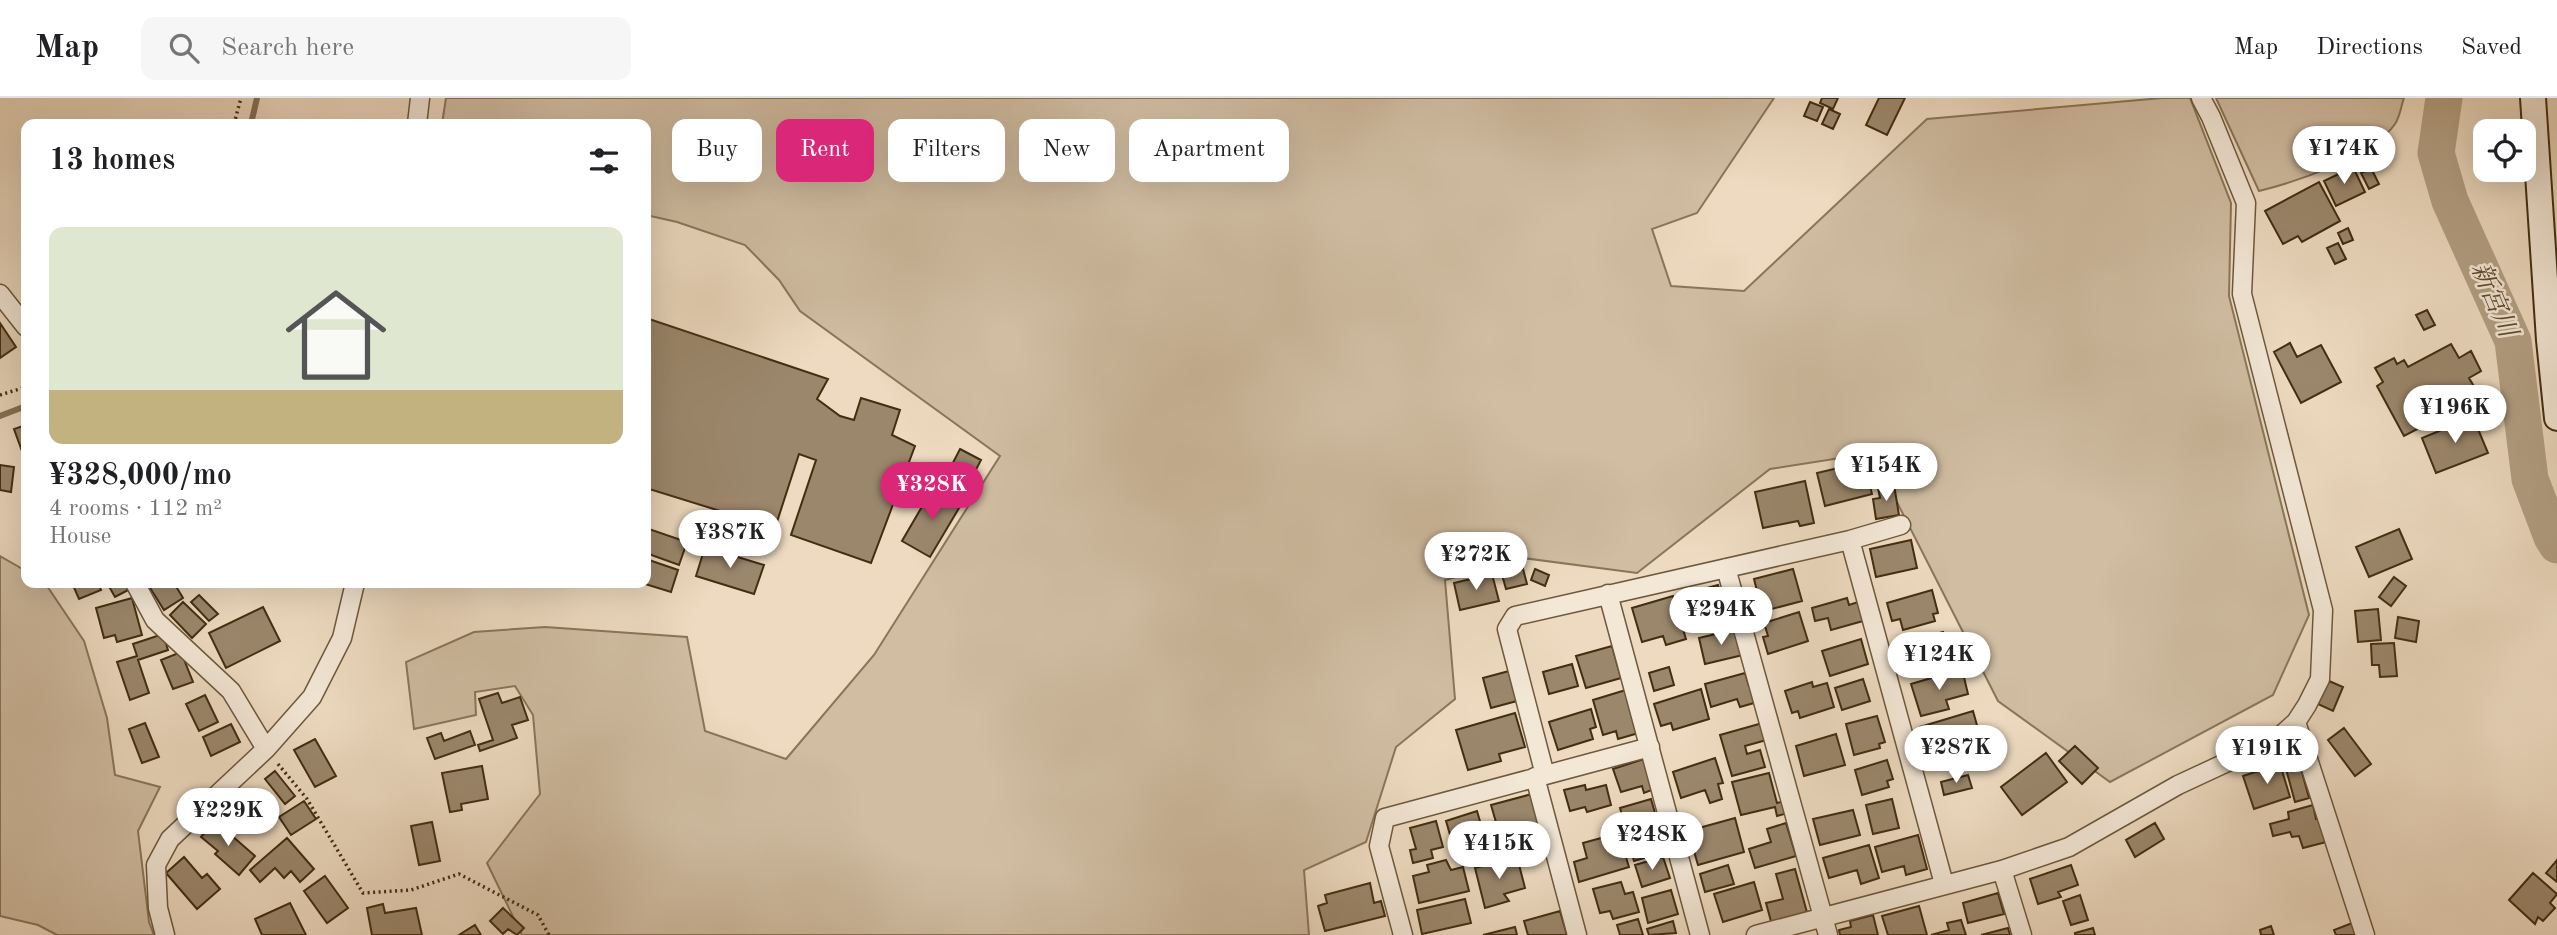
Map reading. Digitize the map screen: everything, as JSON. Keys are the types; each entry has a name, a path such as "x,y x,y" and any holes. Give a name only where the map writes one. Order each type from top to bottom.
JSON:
{"street":[{"path":"418,119 420,98"},
{"path":"1756,935 2002,870 2069,847 2178,785 2277,739 2296,722 2320,679 2323,610 2242,294 2246,203 2201,98"},
{"path":"2533,98 2549,340 2557,418"},
{"path":"0,293 21,320"},
{"path":"1577,935 1507,629 1515,616 1850,540 1901,525"},
{"path":"1850,540 1944,884"},
{"path":"1726,568 1829,935"},
{"path":"138,588 155,620 231,691 266,749"},
{"path":"165,935 158,908 156,865 170,839 266,749 312,697 342,638 354,588"},
{"path":"1608,594 1700,935"},
{"path":"2296,722 2365,935"},
{"path":"1403,935 1379,846 1385,818 1650,747"},
{"path":"2002,870 2022,935"}],"path":[{"path":"235,119 241,98"},
{"path":"0,395 21,389"},
{"path":"266,749 307,799 363,893 411,890 459,874 537,915 549,935"}],"shaded area":[{"path":"446,98 1774,98 1697,213 1652,229 1671,286 1744,291 1927,119 2162,98 2190,98 2231,203 2229,296 2309,615 2273,695 2110,782 1998,701 1872,453 1770,469 1637,573 1523,558 1445,580 1455,699 1396,747 1366,842 1304,870 1309,935 522,935 487,863 540,794 533,715 515,686 475,692 476,715 414,729 406,662 474,632 545,627 687,637 705,731 786,759 874,655 1000,456 800,311 779,280 745,245 651,216 651,119 443,119"},
{"path":"2216,98 2404,98 2395,124 2370,147 2333,166 2259,191"},
{"path":"0,556 21,568 21,588 48,588 84,641 107,718 115,775 160,787 138,831 149,922 154,935 57,935 38,925 0,916"}],"building":[{"path":"1822,98 1838,98 1833,109 1820,103"},
{"path":"1879,98 1905,98 1887,135 1866,125"},
{"path":"1810,102 1823,107 1817,121 1804,116"},
{"path":"1829,109 1840,114 1833,129 1822,124"},
{"path":"2353,167 2365,192 2336,206 2324,181"},
{"path":"2371,168 2379,184 2369,189 2361,173"},
{"path":"2319,182 2340,221 2302,242 2298,236 2283,244 2265,211"},
{"path":"2348,228 2353,240 2343,244 2338,233"},
{"path":"2338,243 2346,259 2335,264 2327,248"},
{"path":"2427,310 2435,325 2424,330 2416,315"},
{"path":"651,320 828,379 817,399 840,416 854,420 861,398 900,410 892,435 915,446 871,563 791,535 816,460 799,454 775,528 651,490"},
{"path":"0,323 16,347 0,358"},
{"path":"2290,343 2297,357 2321,345 2341,382 2301,403 2274,352"},
{"path":"2451,344 2459,358 2471,351 2481,371 2469,378 2475,388 2470,391 2473,396 2460,403 2456,395 2429,409 2432,414 2424,418 2427,424 2404,436 2377,386 2383,382 2375,368 2394,358 2397,364 2404,360 2408,367"},
{"path":"2473,417 2488,453 2436,473 2422,438"},
{"path":"21,427 21,448 14,429"},
{"path":"960,449 981,460 964,493 943,482"},
{"path":"1864,462 1872,494 1825,506 1817,473"},
{"path":"0,465 14,467 11,492 0,490"},
{"path":"1805,481 1814,523 1800,526 1798,521 1763,528 1755,492"},
{"path":"1894,485 1899,515 1876,519 1873,499 1880,498 1878,488"},
{"path":"934,486 962,503 930,557 902,541"},
{"path":"2399,529 2412,559 2369,577 2356,547"},
{"path":"651,530 687,542 679,565 651,555"},
{"path":"1911,540 1917,568 1876,577 1870,549"},
{"path":"705,547 764,565 754,594 696,576"},
{"path":"651,561 678,570 671,592 651,586"},
{"path":"1522,565 1527,584 1506,589 1501,571"},
{"path":"1535,569 1549,575 1545,586 1531,580"},
{"path":"1793,569 1802,601 1768,610 1765,598 1759,599 1754,579"},
{"path":"1492,574 1499,601 1460,610 1454,583"},
{"path":"2394,577 2406,586 2391,606 2379,597"},
{"path":"1718,585 1726,615 1689,625 1681,595"},
{"path":"74,588 100,588 101,590 79,599"},
{"path":"110,588 132,588 115,597"},
{"path":"150,588 177,588 183,598 164,610"},
{"path":"1932,590 1938,613 1933,614 1935,621 1903,630 1900,619 1892,621 1887,603"},
{"path":"199,595 218,614 209,621 191,602"},
{"path":"1673,596 1686,639 1666,645 1663,636 1642,642 1632,608"},
{"path":"132,598 142,635 117,642 115,635 104,638 96,608"},
{"path":"1847,598 1849,605 1858,602 1863,621 1831,630 1828,618 1815,621 1812,608"},
{"path":"183,602 206,624 192,638 170,615"},
{"path":"263,607 280,641 226,668 209,633"},
{"path":"2378,609 2381,640 2358,642 2355,611"},
{"path":"1799,612 1808,641 1768,654 1763,637 1768,636 1764,623"},
{"path":"2398,617 2419,621 2416,642 2395,638"},
{"path":"1736,629 1743,655 1705,664 1699,638"},
{"path":"1943,632 1951,661 1911,672 1903,643"},
{"path":"163,634 168,650 138,660 149,693 130,700 117,662 137,656 133,644"},
{"path":"1861,639 1868,664 1830,676 1822,651"},
{"path":"2394,643 2397,676 2380,677 2379,665 2372,665 2371,644"},
{"path":"1612,646 1621,678 1586,688 1576,656"},
{"path":"181,652 193,682 173,689 161,660"},
{"path":"1572,664 1578,686 1549,694 1543,672"},
{"path":"1669,667 1674,685 1654,691 1649,673"},
{"path":"1962,669 1968,694 1946,700 1949,709 1921,716 1911,684"},
{"path":"1509,671 1517,701 1491,708 1483,678"},
{"path":"1745,673 1749,686 1756,684 1761,701 1740,707 1737,699 1711,707 1705,684"},
{"path":"1863,679 1870,701 1842,710 1835,688"},
{"path":"2329,681 2343,687 2333,711 2318,704"},
{"path":"1812,682 1813,687 1827,683 1834,707 1800,718 1798,711 1792,713 1785,691"},
{"path":"1629,689 1642,732 1618,739 1616,731 1603,735 1593,700"},
{"path":"1701,689 1709,719 1673,730 1671,723 1661,726 1654,704"},
{"path":"498,693 502,703 520,697 528,720 512,725 517,738 480,751 478,745 493,740 479,699"},
{"path":"205,695 218,722 199,731 186,704"},
{"path":"1591,709 1596,727 1590,729 1593,739 1558,750 1549,722"},
{"path":"1973,711 1980,736 1952,744 1954,750 1930,757 1920,727"},
{"path":"1515,713 1525,747 1499,754 1501,761 1468,770 1456,730"},
{"path":"1877,716 1885,742 1879,744 1880,748 1854,755 1846,724"},
{"path":"1766,722 1770,739 1745,746 1747,754 1760,750 1765,767 1732,776 1720,735"},
{"path":"145,723 159,757 142,763 129,729"},
{"path":"231,724 240,742 211,756 203,737"},
{"path":"2344,728 2371,764 2355,776 2328,740"},
{"path":"470,731 475,745 435,759 427,738 441,733 444,741"},
{"path":"1836,734 1845,765 1804,776 1796,746"},
{"path":"315,739 336,776 315,787 294,750"},
{"path":"2075,746 2098,768 2082,784 2059,761"},
{"path":"2046,753 2067,782 2022,815 2001,787"},
{"path":"2297,754 2309,798 2295,802 2283,758"},
{"path":"1647,758 1657,788 1644,793 1642,786 1621,792 1613,769"},
{"path":"1715,758 1723,783 1718,784 1722,799 1710,803 1705,790 1681,798 1673,772"},
{"path":"1887,760 1893,779 1887,781 1889,787 1862,795 1855,770"},
{"path":"2280,764 2290,797 2254,809 2243,776"},
{"path":"482,766 488,799 461,804 462,810 450,812 442,773"},
{"path":"275,771 295,796 285,804 265,779"},
{"path":"1769,773 1777,803 1788,800 1791,812 1777,816 1775,807 1741,815 1732,782"},
{"path":"1968,775 1972,788 1944,795 1941,782"},
{"path":"1585,785 1586,790 1606,785 1611,805 1587,812 1585,807 1570,811 1564,790"},
{"path":"1532,794 1546,840 1524,846 1522,837 1502,843 1491,805"},
{"path":"1651,799 1657,820 1626,829 1620,808"},
{"path":"1892,799 1899,828 1873,834 1866,805"},
{"path":"304,801 316,819 291,835 279,817"},
{"path":"2313,805 2316,819 2323,817 2330,841 2303,848 2299,836 2292,837 2290,832 2273,836 2270,824 2289,819 2288,812"},
{"path":"1853,810 1860,835 1820,845 1813,819"},
{"path":"1477,811 1484,835 1453,845 1446,821"},
{"path":"1735,818 1744,852 1698,865 1688,831"},
{"path":"215,821 255,856 239,875 215,854 218,851 201,837"},
{"path":"1436,821 1443,847 1431,850 1433,858 1413,863 1410,850 1416,849 1410,828"},
{"path":"432,822 440,861 419,865 411,826"},
{"path":"1786,823 1796,856 1755,868 1749,849 1771,842 1767,829"},
{"path":"2155,823 2164,839 2135,857 2126,840"},
{"path":"1654,828 1661,853 1634,861 1627,836"},
{"path":"1612,835 1614,844 1621,841 1629,867 1579,882 1574,862 1587,858 1583,843"},
{"path":"1918,835 1927,869 1906,875 1904,866 1882,872 1875,847"},
{"path":"287,838 314,869 300,882 291,871 284,878 275,868 260,882 250,870"},
{"path":"1869,845 1879,878 1861,884 1857,870 1829,878 1823,858"},
{"path":"184,857 202,878 207,874 220,889 197,909 166,873"},
{"path":"1517,857 1525,888 1504,894 1509,901 1485,908 1475,868"},
{"path":"1663,857 1670,878 1642,887 1635,865"},
{"path":"1446,860 1451,870 1463,867 1469,891 1419,903 1413,876 1429,872 1427,865"},
{"path":"2557,860 2557,882 2546,873"},
{"path":"1728,865 1734,884 1705,892 1700,874"},
{"path":"2071,865 2078,885 2058,892 2061,897 2038,904 2030,879"},
{"path":"1795,869 1808,916 1772,925 1766,903 1783,899 1776,874"},
{"path":"2533,873 2557,894 2550,903 2555,908 2543,921 2538,917 2535,924 2509,900"},
{"path":"325,876 348,908 327,923 304,891"},
{"path":"1621,882 1625,894 1633,892 1639,912 1613,919 1610,911 1600,913 1593,889"},
{"path":"1754,882 1762,910 1723,922 1714,894"},
{"path":"1370,883 1374,903 1381,901 1385,916 1325,931 1318,906 1327,903 1325,895"},
{"path":"1671,890 1678,914 1648,923 1642,898"},
{"path":"1998,893 2004,914 1968,923 1963,903"},
{"path":"2080,895 2088,920 2071,925 2063,901"},
{"path":"1465,899 1471,923 1422,934 1417,910"},
{"path":"290,903 306,935 262,935 255,919"},
{"path":"383,904 385,913 416,908 422,935 372,935 367,908"},
{"path":"1919,906 1927,935 1888,935 1882,916"},
{"path":"503,908 524,928 517,935 508,929 503,934 490,921"},
{"path":"1560,911 1567,935 1528,935 1524,921"},
{"path":"1873,915 1878,935 1840,935 1839,930 1851,927 1850,921"},
{"path":"1638,919 1643,935 1620,935 1617,925"},
{"path":"1961,920 1966,935 1931,935 1949,930 1947,923"},
{"path":"1673,921 1676,933 1649,935 1647,929"},
{"path":"2352,923 2356,935 2336,935 2334,930"},
{"path":"475,925 481,935 459,935"},
{"path":"2271,926 2274,935 2261,935 2260,930"},
{"path":"1515,927 1517,935 1483,935"},
{"path":"2008,928 2010,935 1981,935"},
{"path":"2093,928 2095,935 2075,935 2075,933"}],"waterway":[{"path":"252,119 257,98"},
{"name":"新宮川","path":"2444,98 2436,153 2450,201 2513,341 2530,479 2557,545"},
{"path":"0,416 21,408"}]}
